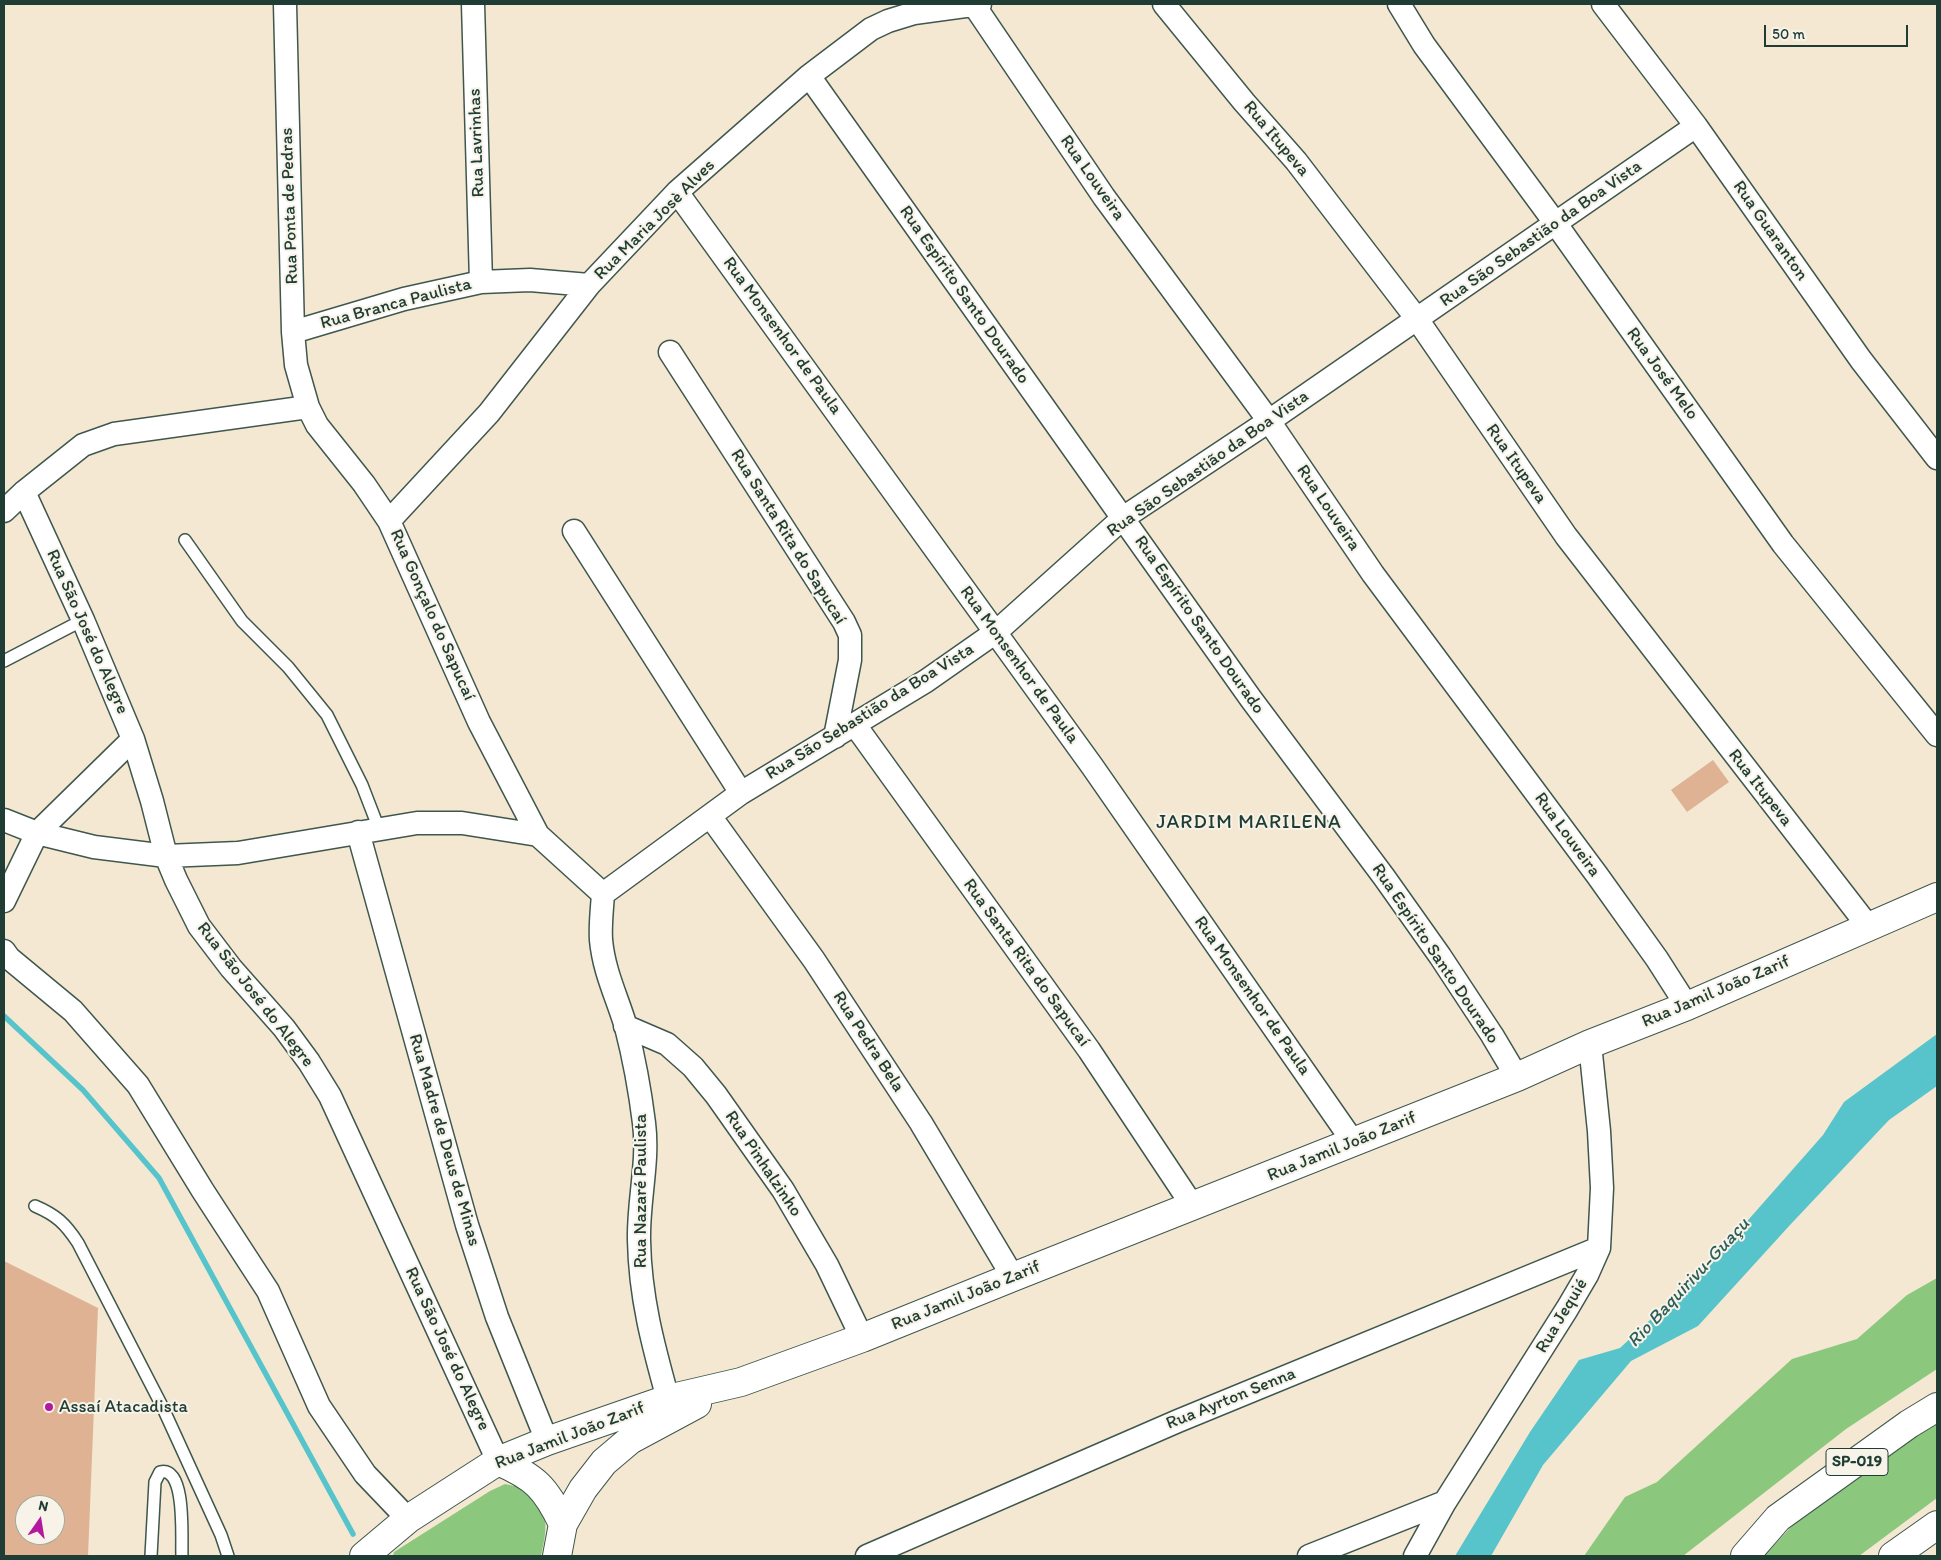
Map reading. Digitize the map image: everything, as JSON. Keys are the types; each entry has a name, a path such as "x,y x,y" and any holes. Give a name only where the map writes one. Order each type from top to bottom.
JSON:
{"main road":[{"name":"Rua Jamil João Zarif","path":"371,1553 408,1519 498,1461 547,1441 668,1399 741,1382 862,1338 1517,1077 1590,1044 1687,1006 1937,897"},
{"name":"Rua Jamil João Zarif","path":"557,1556 562,1524 583,1489 599,1469 630,1440 741,1382"},
{"name":"SP-019","path":"1745,1556 1778,1518 1909,1424 1937,1407"},
{"path":"498,1461 528,1476 544,1489 554,1505 562,1524"},
{"path":"1727,1556 1778,1518"},
{"path":"1893,1556 1937,1525"}],"street":[{"name":"Rua Ponta de Pedras","path":"285,4 294,332 296,365 308,407"},
{"name":"Rua Lavrinhas","path":"473,4 482,282"},
{"name":"Rua Itupeva","path":"1164,4 1244,102 1296,161 1417,319 1566,536 1868,926"},
{"name":"Rua José Melo","path":"1400,4 1424,45 1556,224 1783,544 1937,735"},
{"name":"Rua Guaranton","path":"1603,4 1696,126 1861,360 1937,458"},
{"name":"Rua Maria Josè Alves","path":"389,521 489,413 589,285 677,192 809,76 871,29 888,21 914,13 977,5"},
{"name":"Rua Louveira","path":"977,5 1104,197 1269,422 1373,574 1657,958 1687,1006"},
{"name":"Rua Espírito Santo Dourado","path":"809,76 1251,699 1384,877 1492,1034 1517,1077"},
{"name":"Rua São Sebastião da Boa Vista","path":"603,894 741,793 926,681 996,632 1123,518 1269,422 1696,126"},
{"name":"Rua Monsenhor de Paula","path":"677,192 1092,766 1354,1143"},
{"name":"Rua Branca Paulista","path":"294,332 404,299 482,282 530,280 589,285"},
{"name":"Rua Santa Rita do Sapucaí","path":"670,352 844,622 850,636 850,660 835,737"},
{"name":"Rua Gonçalo do Sapucaí","path":"308,407 317,425 389,521 479,722 538,835"},
{"path":"4,511 24,492 83,445 97,438 308,407"},
{"name":"Rua São José do Alegre","path":"24,492 83,620 133,739 166,856 200,926 231,968 284,1028 309,1062 330,1096 498,1461"},
{"path":"574,531 741,793"},
{"name":"Rua Santa Rita do Sapucaí","path":"855,724 1089,1050 1192,1206"},
{"path":"4,901 37,833 133,739"},
{"name":"Rua Pedra Bela","path":"710,816 814,960 921,1123 1013,1277"},
{"path":"4,820 37,833 94,847 166,856 238,853 417,823 462,823 538,835 603,894"},
{"name":"Rua Madre de Deus de Minas","path":"368,831 467,1225 497,1317 547,1441"},
{"name":"Rua Nazaré Paulista","path":"603,894 601,938 605,964 610,984 626,1026 639,1088 644,1126 638,1238 640,1279 647,1322 668,1399"},
{"path":"4,951 9,958 73,1011 138,1085 203,1191 268,1290 319,1406 365,1474 408,1519"},
{"name":"Rua Pinhalzinho","path":"626,1026 667,1044 693,1067 716,1095 784,1190 827,1265 862,1338"},
{"name":"Rua Jequié","path":"1415,1556 1445,1502 1567,1309 1587,1275 1599,1248 1601,1179 1599,1131 1590,1044"},
{"name":"Rua Ayrton Senna","path":"867,1556 1178,1421 1599,1248"},
{"path":"1309,1556 1445,1502"}],"lane":[{"path":"185,540 242,621 288,667 327,714 362,785 368,831"},
{"path":"4,661 83,620"},
{"path":"35,1206 48,1211 60,1220 78,1243 162,1406 228,1556"},
{"path":"151,1556 155,1482 160,1472 164,1471 173,1477 180,1492 182,1556"}],"green space":[{"path":"1937,1278 1937,1369 1846,1429 1683,1556 1584,1556 1625,1497 1657,1482 1792,1359 1857,1339 1907,1295"},
{"path":"1937,1417 1937,1498 1859,1556 1764,1556 1791,1527 1913,1433"},
{"path":"505,1484 533,1490 538,1500 544,1515 546,1529 541,1556 393,1556 394,1552 490,1491"}],"water":[{"name":"Rio Baquirivu-Guaçu","path":"1937,1034 1937,1086 1889,1120 1698,1326 1631,1361 1543,1465 1491,1556 1455,1556 1530,1432 1579,1360 1620,1348 1742,1227 1823,1135 1844,1102"}],"building":[{"path":"1713,760 1729,782 1687,812 1671,790"},
{"name":"Assaí Atacadista","path":"4,1261 98,1308 88,1556 4,1556"}],"waterway":[{"path":"4,1016 83,1090 159,1178 353,1534"}],"place":[{"name":"Assaí Atacadista","path":"49,1407"}],"district":[{"name":"JARDIM MARILENA","path":"1249,823"}]}
